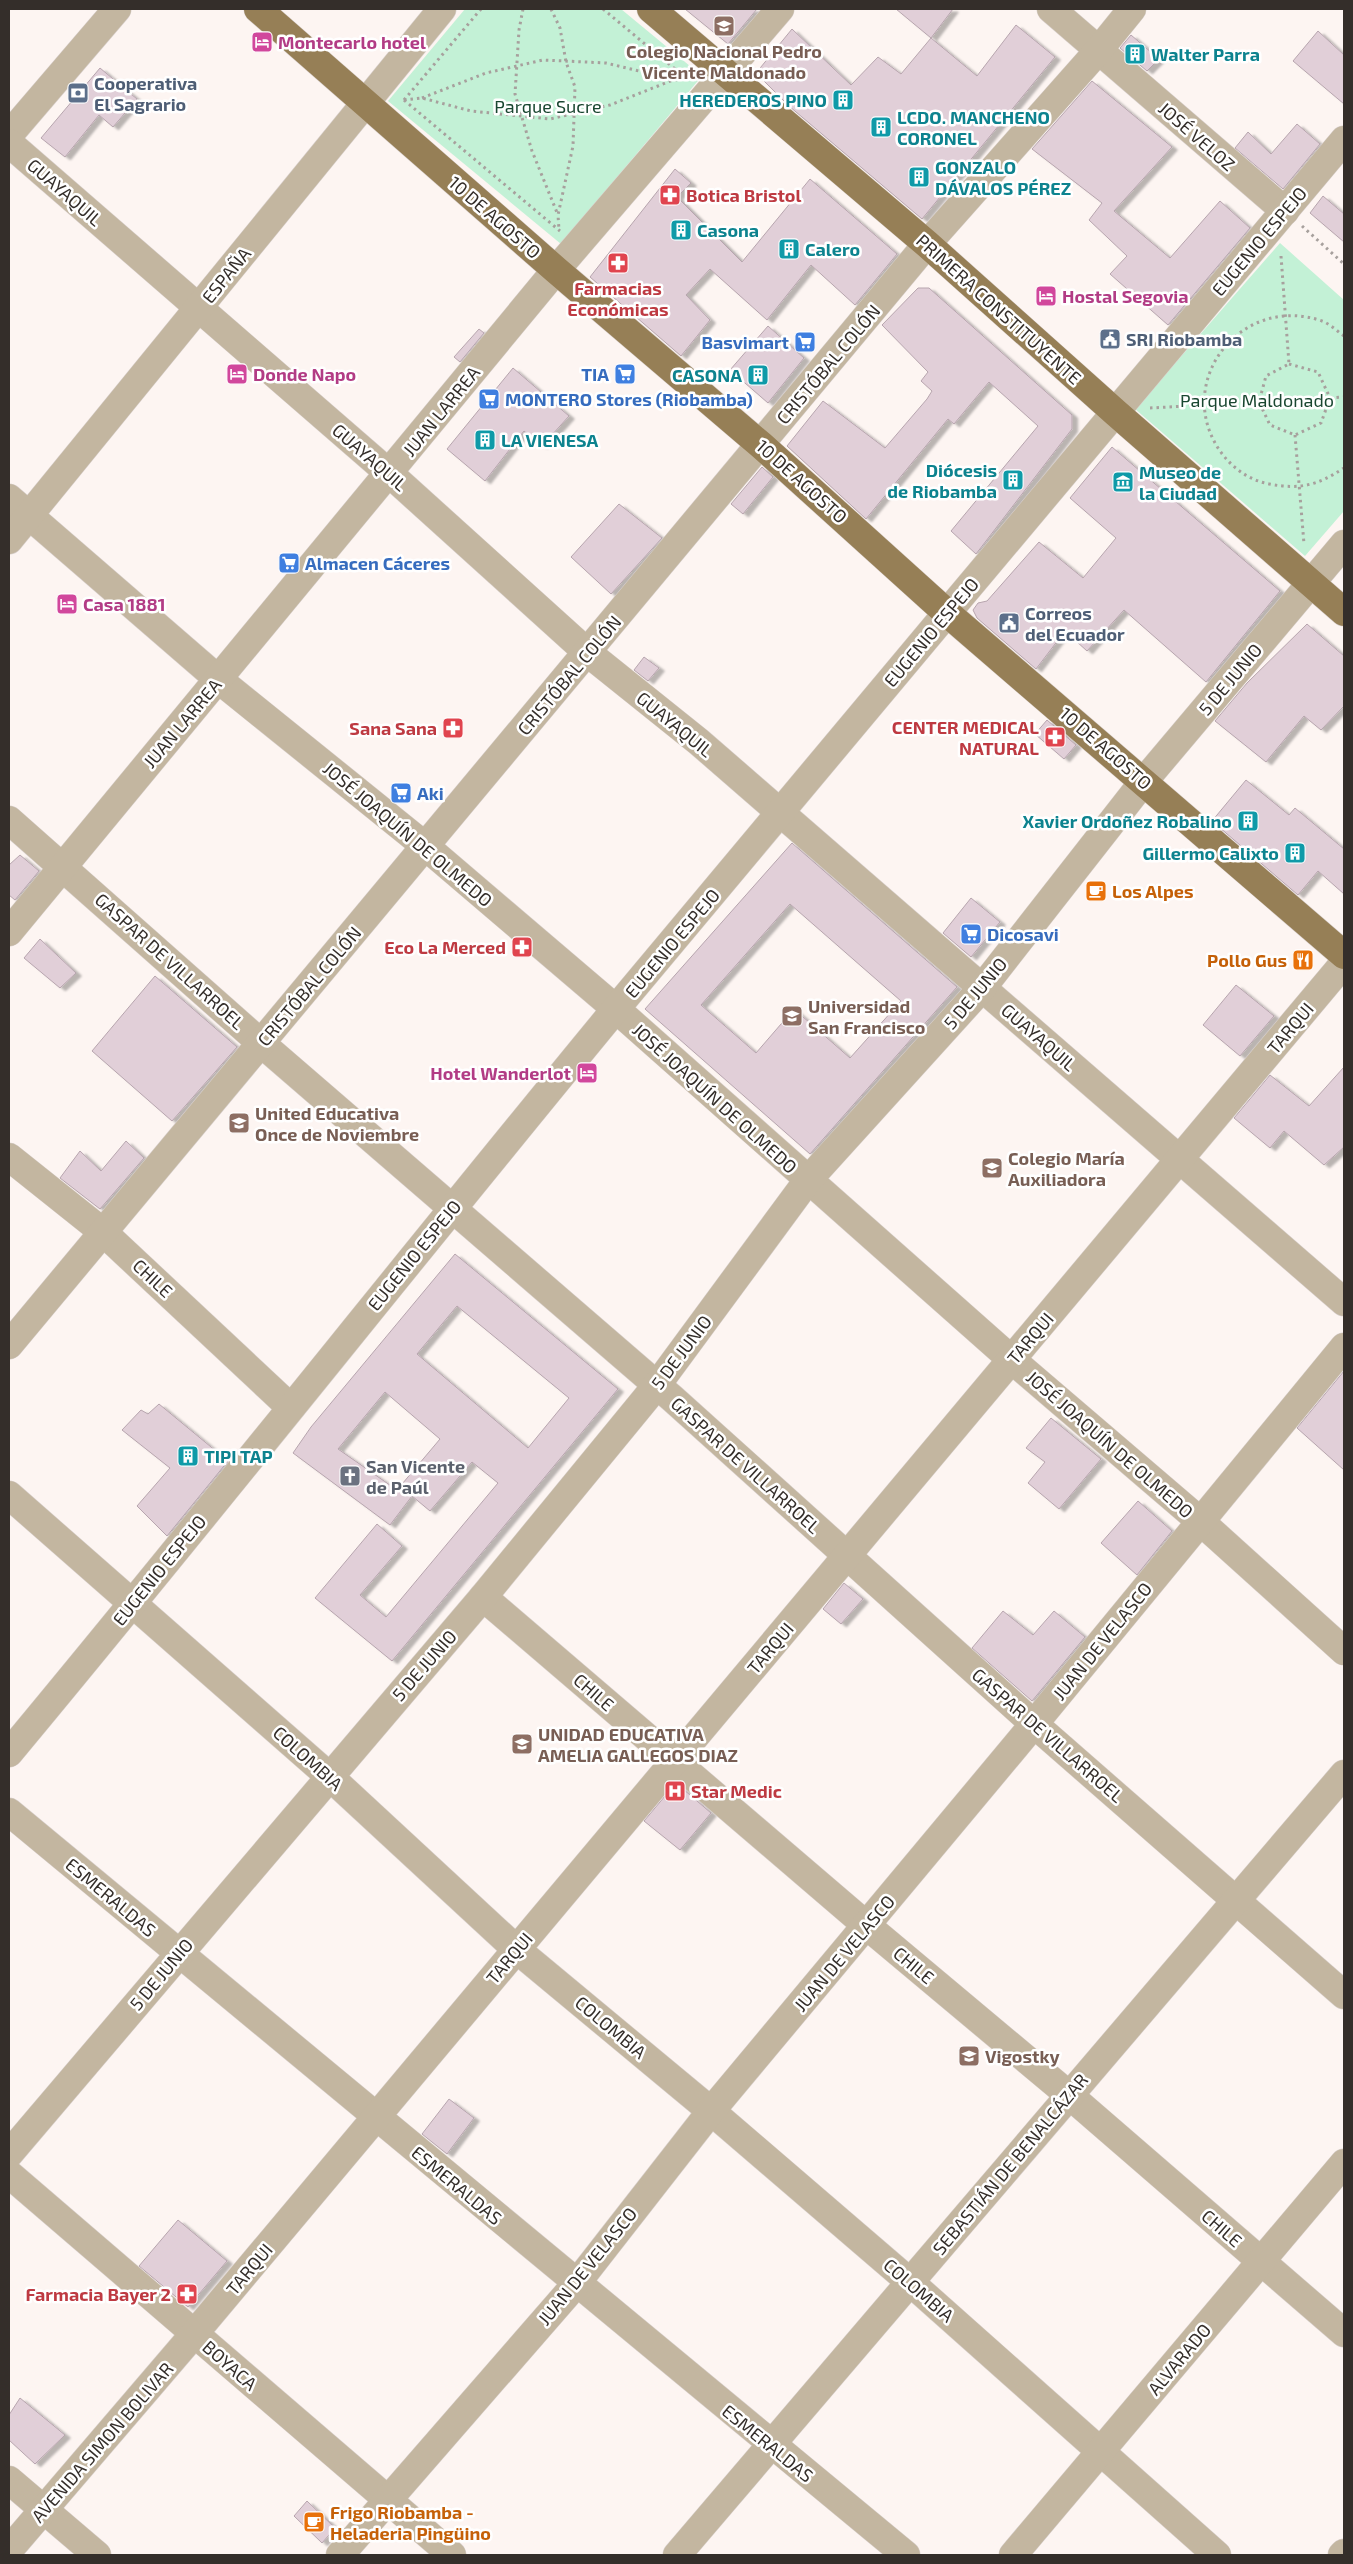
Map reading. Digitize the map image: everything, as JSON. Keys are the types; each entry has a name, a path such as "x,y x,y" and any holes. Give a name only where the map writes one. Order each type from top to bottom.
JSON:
{"main road":[{"name":"10 DE AGOSTO","path":"258,9 373,93 386,121 556,270 761,445 948,613 1344,955"},
{"name":"PRIMERA CONSTITUYENTE","path":"651,9 927,244 1116,413 1344,612"}],"street":[{"path":"9,136 117,9"},
{"name":"ESPAÑA","path":"9,540 19,507 199,308 442,9"},
{"name":"JUAN LARREA","path":"9,932 390,474 556,270 568,238 696,86 724,72 780,9"},
{"name":"JOSÉ VELOZ","path":"1050,9 1284,211"},
{"name":"CRISTÓBAL COLÓN","path":"9,1345 262,1044 927,244 1098,51 1132,9"},
{"name":"EUGENIO ESPEJO","path":"9,1753 132,1605 290,1407 616,1009 1344,140"},
{"name":"GUAYAQUIL","path":"9,143 390,474 588,653 699,742 1344,1302"},
{"name":"JOSÉ JOAQUÍN DE OLMEDO","path":"19,507 218,679 425,846 616,1009 1012,1360 1200,1521 1344,1651"},
{"name":"5 DE JUNIO","path":"9,2154 483,1597 657,1385 808,1180 982,988 1144,781 1344,544"},
{"name":"GASPAR DE VILLARROEL","path":"9,820 262,1044 657,1385 1034,1724 1238,1899 1344,1994"},
{"name":"TARQUI","path":"194,2334 1344,963"},
{"name":"CHILE","path":"9,1157 103,1232 290,1407"},
{"name":"JUAN DE VELASCO","path":"340,2555 576,2284 711,2111 1344,1348"},
{"name":"COLOMBIA","path":"9,1495 329,1776 516,1949 711,2111 910,2282 1100,2453 1217,2555"},
{"name":"CHILE","path":"483,1597 866,1925 1069,2094 1260,2262 1344,2333"},
{"name":"SEBASTIÁN DE BENALCÁZAR","path":"677,2555 1344,1774"},
{"name":"ESMERALDAS","path":"9,1812 770,2445 906,2555"},
{"name":"ALVARADO","path":"1013,2555 1344,2163"},
{"name":"BOYACA","path":"9,2174 452,2555"},
{"name":"AVENIDA SIMON BOLIVAR","path":"9,2550 194,2334"},
{"path":"9,2480 97,2555"}],"path":[{"path":"386,121 480,9"},
{"path":"523,9 519,30 515,94 532,152 568,238"},
{"path":"551,9 560,28 566,62 575,87 573,146 558,215"},
{"path":"603,9 696,86"},
{"path":"373,93 404,100 422,98 486,73 543,60 606,63 696,86"},
{"path":"422,98 471,111 550,119 573,112 610,106 673,80"},
{"path":"404,100 568,238"},
{"path":"1284,211 1344,264"},
{"path":"1281,256 1289,364"},
{"path":"1344,336 1322,322 1286,316 1256,322 1228,341 1209,369 1204,405 1210,436 1229,463 1257,482 1290,488 1324,482 1344,468"},
{"path":"1289,364 1318,372 1330,398 1321,424 1295,435 1270,425 1259,402 1266,376 1289,364"},
{"path":"1330,398 1344,397"},
{"path":"1145,408 1259,402"},
{"path":"1295,435 1304,544"}],"green space":[{"name":"Parque Sucre","path":"465,9 621,9 702,76 561,244 388,101"},
{"name":"Parque Maldonado","path":"1280,243 1344,300 1344,511 1305,556 1135,409"}],"building":[{"name":"Colegio Nacional Pedro Vicente Maldonado","path":"685,9 757,9 728,44"},
{"path":"896,9 953,9 931,38"},
{"path":"1016,25 1055,57 922,219 789,106 756,73 792,29 851,85 878,57 901,74 931,38 977,76"},
{"path":"1318,31 1344,55 1344,104 1293,61"},
{"name":"Walter Parra","path":"1131,35 1159,59 1147,71 1120,48"},
{"path":"100,68 137,99 113,127 99,115 65,157 41,138"},
{"path":"1092,81 1172,147 1114,211 1170,258 1220,201 1250,228 1168,325 1110,274 1127,256 1089,220 1102,203 1032,149"},
{"path":"1297,124 1320,144 1283,189 1235,148 1248,132 1271,154"},
{"path":"675,169 691,183 677,197 742,262 810,179 897,254 855,305 811,265 767,320 710,269 686,295 710,320 681,356 590,277"},
{"path":"1323,196 1344,214 1344,242 1310,213"},
{"path":"918,288 929,288 1072,415 1072,429 976,554 951,531 1038,426 989,382 954,424 948,419 866,519 787,446 823,401 885,448 927,399 932,391 921,381 928,372 882,325"},
{"path":"768,326 804,358 768,403 730,370"},
{"path":"479,329 484,333 460,362 454,357"},
{"path":"513,368 569,416 542,446 524,431 485,481 447,449"},
{"path":"1112,447 1280,591 1206,682 1124,610 1087,651 1065,631 1036,669 977,618 973,610 978,603 987,601 1039,542 1083,578 1116,538 1070,498"},
{"path":"762,467 773,477 743,514 731,504"},
{"path":"619,504 662,538 611,594 571,557"},
{"path":"1307,624 1344,656 1344,706 1321,730 1304,716 1266,762 1215,721 1247,683"},
{"path":"644,657 659,668 648,681 634,670"},
{"path":"1047,720 1076,745 1064,759 1035,734"},
{"path":"1246,780 1289,815 1295,808 1344,849 1344,894 1318,871 1298,895 1212,821"},
{"name":"Universidad San Francisco","path":"792,843 957,987 810,1154 645,1009","holes":["790,904 901,1001 850,1058 794,1009 756,1053 701,1005"]},
{"path":"20,855 39,871 15,900 9,895 9,865"},
{"path":"971,898 1000,922 971,957 943,933"},
{"path":"40,939 76,973 60,988 24,958"},
{"path":"155,976 237,1047 172,1121 92,1051"},
{"path":"1236,985 1274,1016 1240,1056 1203,1025"},
{"path":"1344,1067 1344,1147 1324,1165 1284,1131 1270,1148 1234,1118 1270,1075 1309,1106"},
{"path":"126,1141 144,1158 100,1209 60,1178 80,1151 101,1171"},
{"name":"San Vicente de Paúl","path":"455,1254 618,1389 392,1661 315,1598 377,1524 402,1546 360,1595 386,1617 498,1483 472,1462 430,1511 412,1496 390,1525 293,1453 311,1427","holes":["457,1306 569,1398 528,1448 417,1354","385,1392 440,1439 397,1490 338,1449"]},
{"path":"1344,1371 1344,1470 1297,1428"},
{"name":"TIPI TAP","path":"159,1404 228,1461 167,1536 137,1506 170,1468 122,1430 141,1410 148,1414"},
{"path":"1051,1418 1101,1459 1059,1509 1028,1483 1045,1462 1026,1448"},
{"path":"1138,1501 1172,1531 1137,1575 1101,1543"},
{"path":"844,1583 863,1599 841,1624 823,1609"},
{"path":"1003,1611 1033,1635 1054,1611 1085,1637 1032,1701 972,1648"},
{"path":"676,1783 711,1813 680,1850 644,1821"},
{"path":"449,2099 474,2118 447,2154 422,2134"},
{"path":"178,2220 227,2261 188,2307 139,2266"},
{"path":"20,2398 65,2435 35,2464 9,2440 9,2415"},
{"name":"Frigo Riobamba - Heladeria Pingüino","path":"307,2501 335,2528 322,2543 294,2516"}],"place":[{"name":"Colegio Nacional Pedro Vicente Maldonado","path":"724,26"},
{"name":"Montecarlo hotel","path":"262,42"},
{"name":"Walter Parra","path":"1135,54"},
{"name":"Cooperativa El Sagrario","path":"78,93"},
{"name":"HEREDEROS PINO","path":"843,100"},
{"name":"LCDO. MANCHENO CORONEL","path":"881,127"},
{"name":"GONZALO DÁVALOS PÉREZ","path":"919,177"},
{"name":"Botica Bristol","path":"670,195"},
{"name":"Casona","path":"681,230"},
{"name":"Calero","path":"789,249"},
{"name":"Farmacias Económicas","path":"618,263"},
{"name":"Hostal Segovia","path":"1046,296"},
{"name":"SRI Riobamba","path":"1110,339"},
{"name":"Basvimart","path":"805,342"},
{"name":"Donde Napo","path":"237,374"},
{"name":"TIA","path":"625,374"},
{"name":"CASONA","path":"758,375"},
{"name":"MONTERO Stores (Riobamba)","path":"489,399"},
{"name":"LA VIENESA","path":"485,440"},
{"name":"Diócesis de Riobamba","path":"1013,480"},
{"name":"Museo de la Ciudad","path":"1123,482"},
{"name":"Almacen Cáceres","path":"289,563"},
{"name":"Casa 1881","path":"67,604"},
{"name":"Correos del Ecuador","path":"1009,623"},
{"name":"Sana Sana","path":"453,728"},
{"name":"CENTER MEDICAL NATURAL","path":"1055,737"},
{"name":"Aki","path":"401,793"},
{"name":"Xavier Ordoñez Robalino","path":"1248,821"},
{"name":"Gillermo Calixto","path":"1295,853"},
{"name":"Los Alpes","path":"1096,891"},
{"name":"Dicosavi","path":"971,934"},
{"name":"Eco La Merced","path":"522,947"},
{"name":"Pollo Gus","path":"1303,960"},
{"name":"Universidad San Francisco","path":"792,1016"},
{"name":"Hotel Wanderlot","path":"587,1073"},
{"name":"United Educativa Once de Noviembre","path":"239,1123"},
{"name":"Colegio María Auxiliadora","path":"992,1168"},
{"name":"TIPI TAP","path":"188,1456"},
{"name":"San Vicente de Paúl","path":"350,1476"},
{"name":"UNIDAD EDUCATIVA AMELIA GALLEGOS DIAZ","path":"522,1744"},
{"name":"Star Medic","path":"675,1791"},
{"name":"Vigostky","path":"969,2056"},
{"name":"Farmacia Bayer 2","path":"187,2294"},
{"name":"Frigo Riobamba - Heladeria Pingüino","path":"314,2522"}]}
